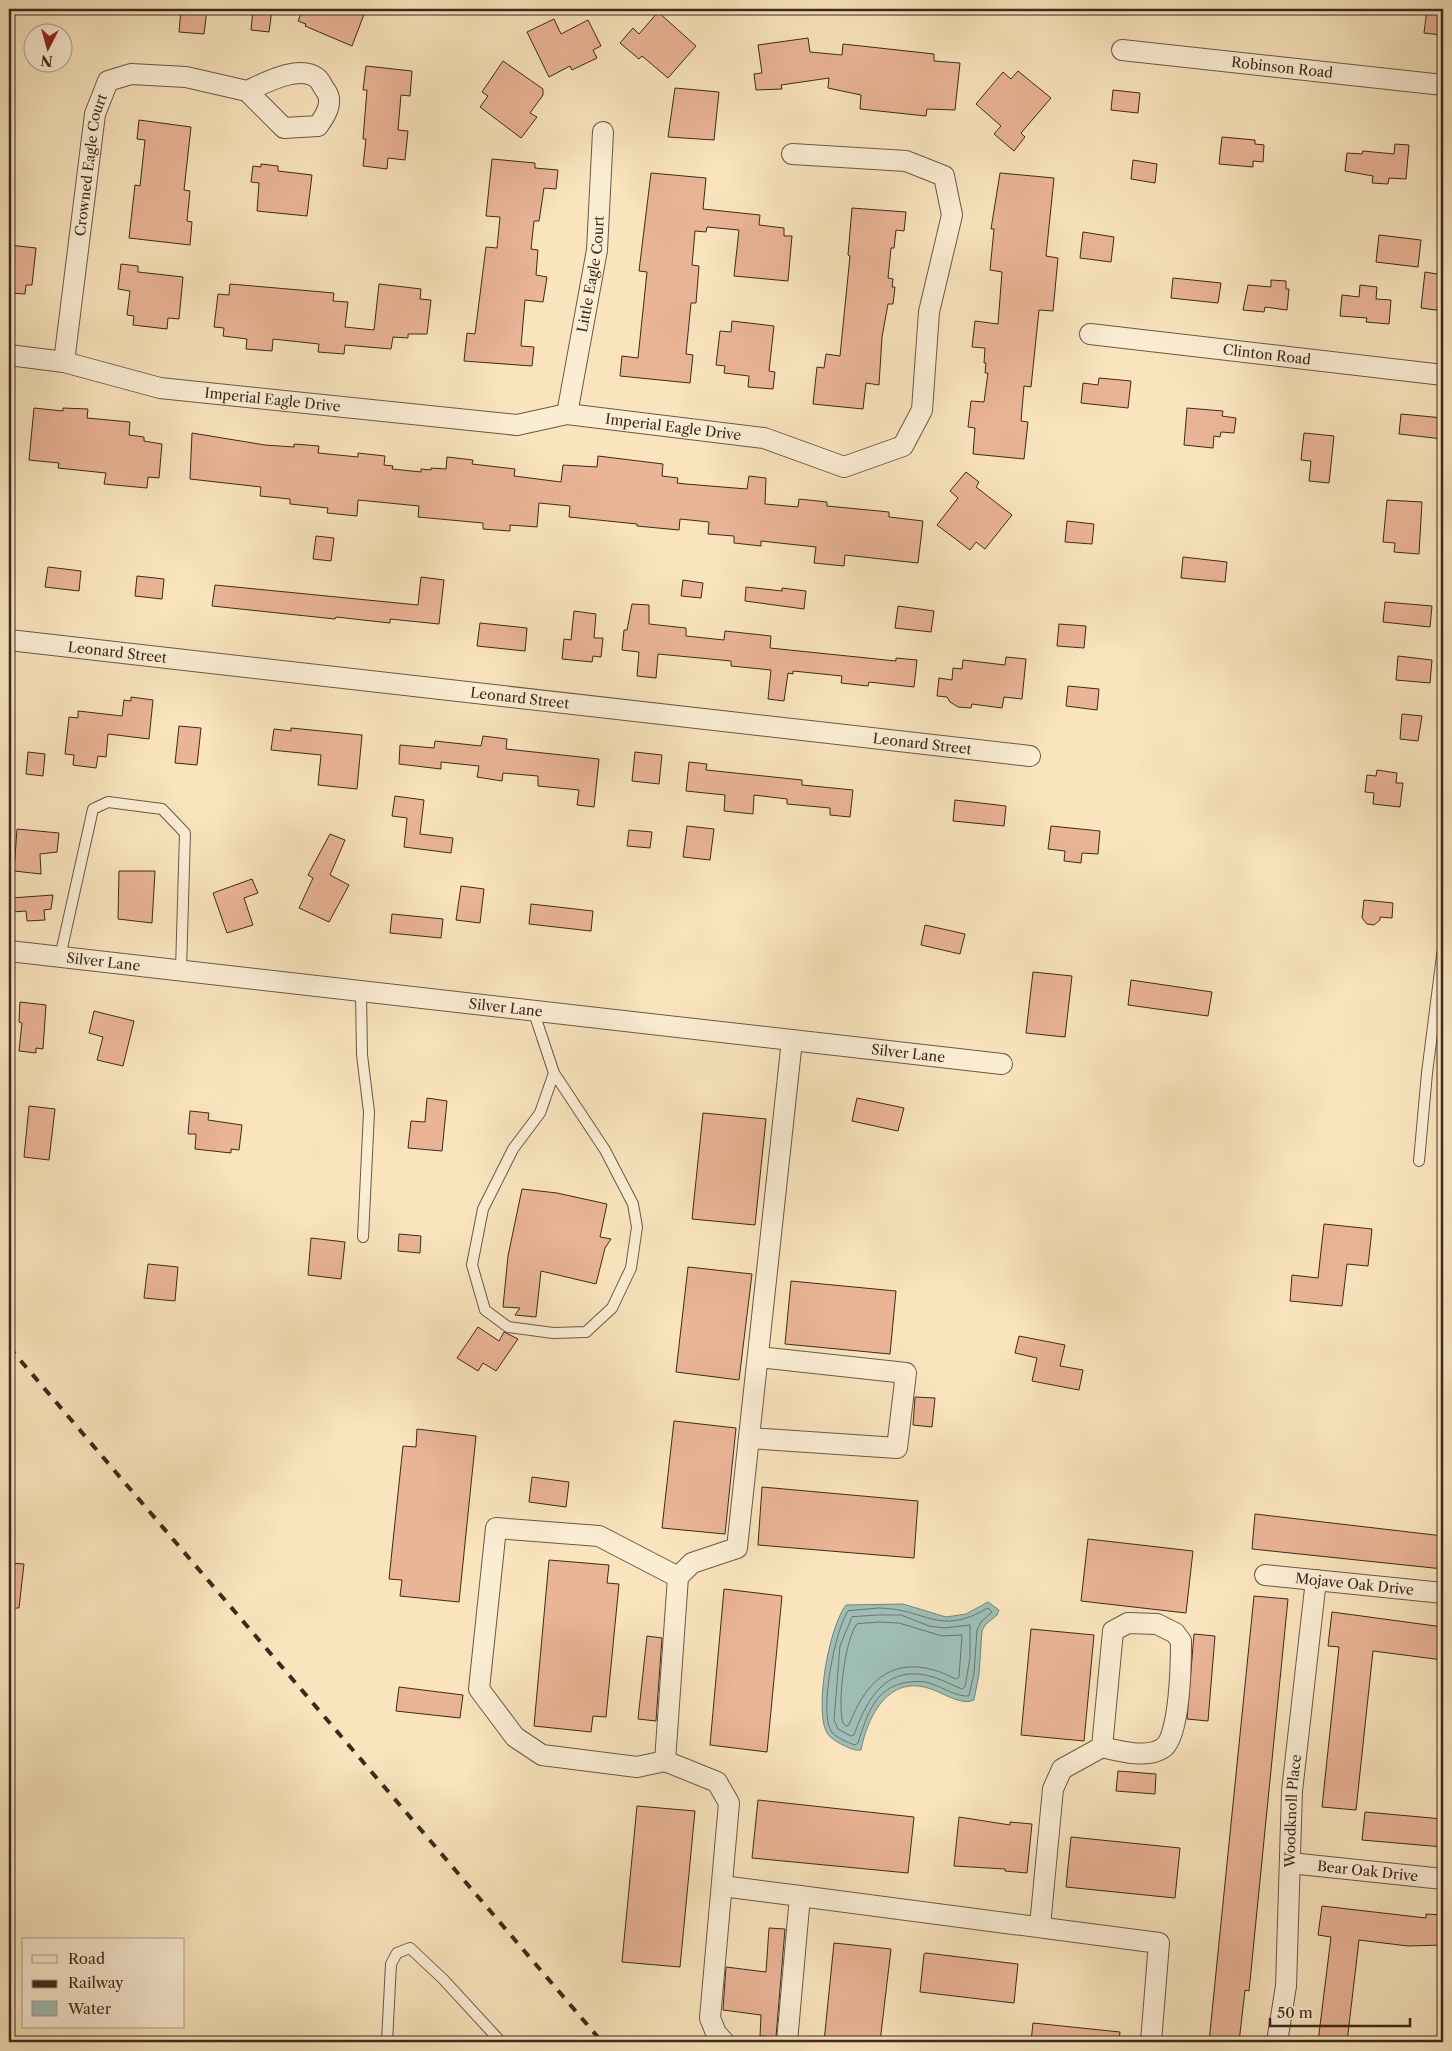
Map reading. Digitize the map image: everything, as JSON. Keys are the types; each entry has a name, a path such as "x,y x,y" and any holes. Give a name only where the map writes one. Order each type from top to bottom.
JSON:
{"street":[{"name":"Robinson Road","path":"1122,50 1443,85"},
{"name":"Crowned Eagle Court","path":"64,362 95,114 108,81 131,74 186,77 248,91"},
{"name":"Little Eagle Court","path":"568,414 597,250 603,132"},
{"name":"Imperial Eagle Drive","path":"9,355 64,362 160,388 517,425 568,414 764,438 844,467 903,446 922,410 929,312 952,215 944,176 906,161 792,154"},
{"name":"Clinton Road","path":"1090,334 1443,375"},
{"name":"Leonard Street","path":"9,640 1030,756"},
{"name":"Silver Lane","path":"9,951 1002,1064"},
{"path":"665,1762 678,1577 692,1563 737,1548 792,1040"},
{"path":"749,1438 897,1448 906,1373 758,1357"},
{"path":"678,1577 599,1536 496,1528 479,1689 515,1737 542,1755 637,1767 665,1762 717,1782 729,1803 710,2018 716,2033 724,2042"},
{"name":"Mojave Oak Drive","path":"1265,1575 1443,1593"},
{"name":"Woodknoll Place","path":"1277,2042 1286,1986 1292,1791 1316,1580"},
{"path":"1040,1926 1052,1789 1062,1769 1102,1748 1126,1752 1162,1749 1173,1735 1181,1641 1168,1628 1157,1624 1128,1623 1113,1632 1102,1748"},
{"name":"Bear Oak Drive","path":"1290,1863 1443,1879"},
{"path":"722,1886 1040,1926 1158,1943 1151,2042"},
{"path":"787,2042 800,1896"}],"lane":[{"path":"60,957 93,810 108,802 162,809 185,833 181,970"},
{"path":"1419,1161 1427,1073 1443,948"},
{"path":"361,991 362,1055 369,1112 363,1237"},
{"path":"534,1010 554,1073 605,1150 633,1204 636,1227 630,1268 612,1308 586,1332 552,1333 508,1326 485,1310 472,1265 483,1209 513,1149 540,1113 554,1073"},
{"path":"387,2042 391,1964 398,1953 410,1948 456,1992 501,2042"}],"water":[{"path":"988,1602 999,1610 997,1615 985,1625 982,1631 979,1674 974,1700 958,1700 931,1689 916,1686 903,1687 892,1692 875,1711 864,1737 861,1750 854,1750 829,1736 823,1719 823,1686 834,1630 846,1605 903,1604 946,1617 966,1614"}],"building":[{"path":"181,9 207,9 204,34 179,32"},
{"path":"253,9 272,9 269,32 251,30"},
{"path":"303,9 366,9 352,46 305,26 306,24 298,21"},
{"path":"1427,9 1443,9 1441,35 1424,33"},
{"path":"658,12 696,46 668,78 642,56 639,59 620,43 633,28 639,34"},
{"path":"554,19 561,34 588,20 601,46 593,50 597,58 572,70 570,66 549,77 527,32"},
{"path":"808,38 810,52 842,55 843,44 934,54 934,61 960,63 955,110 927,109 926,116 860,109 861,95 828,88 829,78 781,85 782,89 756,90 754,74 762,73 758,45"},
{"path":"503,61 543,89 543,95 530,113 537,117 521,138 480,107 488,96 482,92"},
{"path":"366,66 412,71 410,96 401,95 398,130 408,131 405,160 388,158 387,169 363,166 366,139 363,139 367,90 363,90"},
{"path":"1018,71 1051,98 1021,133 1025,137 1014,151 994,134 1001,126 976,104 1003,72 1011,79"},
{"path":"675,88 719,92 714,140 668,137"},
{"path":"1113,90 1140,93 1138,113 1111,110"},
{"path":"139,120 191,127 184,190 190,191 187,221 192,222 190,245 129,238 135,185 140,186 145,140 137,139"},
{"path":"1222,137 1255,140 1255,144 1264,145 1263,162 1253,161 1253,167 1219,164"},
{"path":"1395,144 1409,145 1406,179 1389,178 1388,184 1372,183 1373,176 1345,171 1347,153 1362,154 1363,151 1394,154"},
{"path":"492,159 535,163 535,168 558,170 556,189 544,188 539,221 534,221 531,249 538,250 536,275 547,277 543,302 525,300 521,346 534,347 532,366 464,361 467,333 475,334 486,247 497,248 500,217 486,216"},
{"path":"1133,160 1157,164 1155,183 1131,179"},
{"path":"261,164 278,166 278,171 312,175 307,216 257,211 259,183 251,182 253,166 261,167"},
{"path":"651,173 706,178 703,209 760,215 759,225 784,228 784,236 792,236 788,281 734,276 739,230 707,227 706,232 695,231 692,265 699,266 696,303 691,303 686,354 693,355 690,383 620,376 622,356 638,358 647,272 639,271"},
{"path":"1000,173 1054,178 1046,256 1058,258 1053,311 1039,310 1031,387 1024,386 1021,421 1028,422 1024,459 973,454 975,428 968,427 971,401 984,402 988,373 985,373 985,348 972,347 975,321 998,324 1002,272 990,270 994,229 991,229"},
{"path":"852,208 906,212 904,231 896,230 894,248 891,248 888,278 893,279 892,287 895,287 893,304 888,304 882,337 879,385 866,383 863,409 813,404 817,367 824,368 826,354 840,356 850,256 848,255"},
{"path":"1083,232 1114,237 1111,262 1080,258"},
{"path":"1379,235 1421,240 1418,267 1376,262"},
{"path":"9,245 36,248 32,285 26,285 25,294 9,293"},
{"path":"121,264 138,266 138,272 183,277 179,319 168,318 167,329 133,325 134,316 127,315 130,291 118,289"},
{"path":"1425,272 1443,275 1443,311 1421,308"},
{"path":"1173,278 1221,283 1218,303 1171,298"},
{"path":"1271,280 1286,281 1286,289 1289,289 1287,310 1265,307 1264,312 1243,310 1248,285 1271,287"},
{"path":"230,284 334,293 333,301 348,302 345,327 374,330 379,284 421,289 420,299 431,300 427,334 408,334 408,338 393,337 391,349 345,345 344,354 318,352 319,344 273,339 272,351 246,349 247,339 223,336 224,328 214,327 218,294 229,295"},
{"path":"1360,285 1377,287 1376,299 1391,300 1389,324 1366,322 1367,318 1340,316 1342,295 1359,297"},
{"path":"732,321 774,326 769,371 775,372 773,389 748,387 749,376 724,373 725,366 716,365 720,331 731,332"},
{"path":"1099,378 1131,381 1128,408 1081,403 1083,383 1098,385"},
{"path":"34,408 63,411 63,408 88,409 87,418 130,422 129,435 144,437 144,441 162,444 159,478 148,477 147,488 104,484 106,473 58,468 59,463 29,460"},
{"path":"1187,408 1223,411 1222,416 1236,418 1234,433 1221,432 1220,437 1214,436 1213,448 1184,445"},
{"path":"1401,414 1443,418 1443,439 1399,434"},
{"path":"192,433 265,445 294,447 294,444 319,446 318,453 358,457 358,453 385,456 384,465 393,466 392,469 421,472 421,469 446,469 447,457 473,460 472,464 515,469 514,476 561,482 563,465 597,467 598,456 663,464 662,476 678,478 677,483 747,489 749,476 766,478 765,504 798,507 799,499 827,502 827,506 889,512 889,517 923,521 918,563 845,555 844,566 814,563 816,547 761,541 761,546 734,543 734,536 708,534 709,522 680,519 679,530 637,526 637,524 569,517 570,506 539,503 537,527 510,525 510,531 483,529 483,523 418,517 419,506 389,503 358,500 357,516 327,513 328,508 290,504 290,499 260,496 261,487 190,479"},
{"path":"1304,433 1334,436 1329,483 1309,481 1311,461 1301,460"},
{"path":"966,472 979,482 976,487 1012,515 985,549 976,542 970,550 937,525 958,498 950,491"},
{"path":"1387,500 1422,502 1419,554 1394,552 1395,543 1383,542"},
{"path":"1067,521 1094,524 1092,544 1065,542"},
{"path":"316,536 334,538 331,561 313,559"},
{"path":"1183,557 1227,562 1225,582 1181,578"},
{"path":"48,567 81,571 79,591 45,587"},
{"path":"137,576 164,579 162,599 135,596"},
{"path":"421,577 444,580 439,624 390,619 390,623 336,617 335,619 212,606 215,585 418,605"},
{"path":"683,580 703,583 701,598 681,596"},
{"path":"746,587 782,591 782,588 806,591 804,609 745,601"},
{"path":"1385,602 1432,606 1430,627 1383,622"},
{"path":"632,604 649,605 649,624 686,628 686,636 724,640 725,631 771,636 770,648 896,661 896,658 917,660 914,687 869,682 868,686 841,683 842,676 793,671 793,674 788,673 784,701 768,699 771,670 731,666 731,661 658,654 656,678 637,676 639,652 622,650 624,630 627,630"},
{"path":"898,606 934,611 931,632 895,628"},
{"path":"574,611 596,614 594,638 603,638 601,657 593,656 592,662 562,659 564,639 571,640"},
{"path":"480,623 527,628 525,651 477,646"},
{"path":"1059,624 1086,626 1084,648 1057,646"},
{"path":"1398,656 1432,660 1430,683 1396,680"},
{"path":"1006,657 1026,659 1022,699 1004,697 1002,708 972,704 971,708 958,707 950,702 947,697 937,696 939,678 952,680 953,668 962,669 963,660 1005,665"},
{"path":"1068,686 1099,689 1097,710 1066,706"},
{"path":"131,697 153,700 149,739 108,734 106,757 98,756 96,768 73,765 74,755 65,754 69,717 78,718 78,711 122,716 124,700 131,701"},
{"path":"1402,714 1422,716 1418,741 1400,739"},
{"path":"179,726 201,728 197,765 175,763"},
{"path":"291,728 362,735 357,789 318,785 321,755 271,750 274,729 291,731"},
{"path":"483,736 507,739 506,749 599,759 594,807 577,805 579,790 538,786 538,776 503,773 502,781 477,777 479,766 441,762 441,769 399,764 400,745 434,748 435,741 481,746"},
{"path":"28,752 45,754 43,776 26,774"},
{"path":"635,752 662,755 659,784 632,781"},
{"path":"689,762 707,764 706,770 802,780 802,785 853,790 850,817 830,815 830,808 787,804 787,799 754,795 753,814 724,811 725,795 686,791"},
{"path":"1377,770 1397,773 1396,783 1403,783 1400,807 1373,804 1374,793 1365,792 1367,775 1376,776"},
{"path":"395,796 424,800 420,834 453,838 451,853 404,847 407,818 392,816"},
{"path":"955,800 1006,806 1004,826 953,821"},
{"path":"687,826 714,829 710,860 683,857"},
{"path":"1051,826 1100,831 1098,854 1082,853 1081,863 1064,861 1065,851 1048,849"},
{"path":"17,829 59,833 57,852 40,854 41,874 14,871"},
{"path":"629,830 652,832 650,848 627,846"},
{"path":"330,834 345,840 330,875 349,885 329,922 299,908 313,878 308,875"},
{"path":"119,871 155,871 152,923 118,919"},
{"path":"252,879 258,893 244,898 253,925 227,933 213,893"},
{"path":"461,886 484,889 480,923 456,920"},
{"path":"53,895 51,909 44,910 45,920 27,921 26,911 12,912 11,898"},
{"path":"1364,900 1393,903 1392,918 1380,917 1380,920 1374,925 1367,924 1362,918"},
{"path":"531,904 593,911 591,931 529,924"},
{"path":"392,914 443,919 441,938 390,933"},
{"path":"925,925 965,934 960,954 921,945"},
{"path":"1033,972 1072,976 1065,1037 1026,1033"},
{"path":"1131,980 1212,992 1208,1016 1128,1005"},
{"path":"20,1002 46,1005 43,1049 36,1048 36,1053 19,1051 22,1023 19,1022"},
{"path":"94,1011 134,1021 123,1066 97,1060 103,1037 89,1033"},
{"path":"427,1098 447,1101 442,1151 408,1148 411,1121 425,1122"},
{"path":"857,1098 904,1108 898,1131 852,1121"},
{"path":"29,1106 55,1109 49,1160 24,1157"},
{"path":"190,1111 209,1113 208,1120 242,1125 239,1150 231,1149 231,1153 195,1149 196,1134 188,1134"},
{"path":"703,1113 766,1119 755,1225 692,1219"},
{"path":"522,1189 557,1193 607,1204 600,1237 611,1239 605,1248 596,1284 541,1271 536,1317 515,1315 520,1308 503,1307 508,1256"},
{"path":"1324,1224 1372,1229 1368,1266 1347,1264 1342,1306 1290,1301 1292,1275 1318,1278"},
{"path":"399,1234 421,1236 420,1253 398,1251"},
{"path":"311,1238 345,1242 341,1279 308,1275"},
{"path":"148,1264 178,1267 175,1301 144,1298"},
{"path":"688,1267 752,1274 739,1380 676,1372"},
{"path":"791,1281 896,1291 890,1354 785,1344"},
{"path":"478,1327 499,1341 504,1332 518,1339 496,1371 483,1363 478,1371 457,1358"},
{"path":"1019,1336 1065,1345 1060,1366 1083,1370 1079,1390 1032,1381 1037,1358 1015,1353"},
{"path":"915,1397 935,1398 932,1427 913,1425"},
{"path":"674,1421 736,1428 725,1534 662,1528"},
{"path":"417,1429 476,1436 459,1602 400,1596 402,1580 389,1579 403,1446 416,1447"},
{"path":"532,1477 569,1482 566,1507 529,1502"},
{"path":"762,1487 918,1501 914,1558 758,1545"},
{"path":"1255,1514 1443,1536 1443,1569 1252,1549"},
{"path":"1088,1539 1193,1551 1186,1613 1081,1601"},
{"path":"549,1560 609,1565 607,1583 619,1584 606,1717 593,1716 591,1732 534,1726"},
{"path":"9,1563 24,1564 19,1608 9,1608"},
{"path":"724,1589 782,1596 767,1752 710,1745"},
{"path":"1254,1596 1288,1599 1249,1991 1245,1990 1239,2042 1209,2042"},
{"path":"1332,1612 1443,1627 1443,1660 1373,1651 1356,1810 1322,1807 1339,1647 1328,1646"},
{"path":"1031,1629 1094,1635 1084,1741 1021,1735"},
{"path":"1194,1634 1215,1636 1208,1721 1187,1719"},
{"path":"647,1636 662,1638 656,1721 638,1719"},
{"path":"399,1687 463,1695 460,1718 396,1711"},
{"path":"1118,1771 1156,1774 1155,1794 1116,1791"},
{"path":"758,1800 914,1817 908,1873 752,1858"},
{"path":"637,1806 695,1811 680,1967 622,1962"},
{"path":"1365,1812 1443,1819 1443,1847 1362,1840"},
{"path":"959,1817 1010,1825 1010,1822 1032,1824 1027,1873 1005,1871 1005,1869 954,1866"},
{"path":"1071,1837 1180,1848 1175,1898 1066,1887"},
{"path":"1322,1906 1426,1918 1426,1914 1443,1915 1443,1945 1408,1946 1359,1940 1347,2042 1318,2042 1331,1937 1318,1935"},
{"path":"769,1928 785,1929 776,2037 760,2036 761,2015 723,2010 726,1967 766,1972"},
{"path":"834,1943 891,1949 880,2042 824,2042"},
{"path":"924,1954 1018,1964 1014,2003 920,1992"},
{"path":"1033,2023 1120,2032 1119,2042 1031,2042"}],"railway":[{"path":"9,1347 602,2042"}]}
